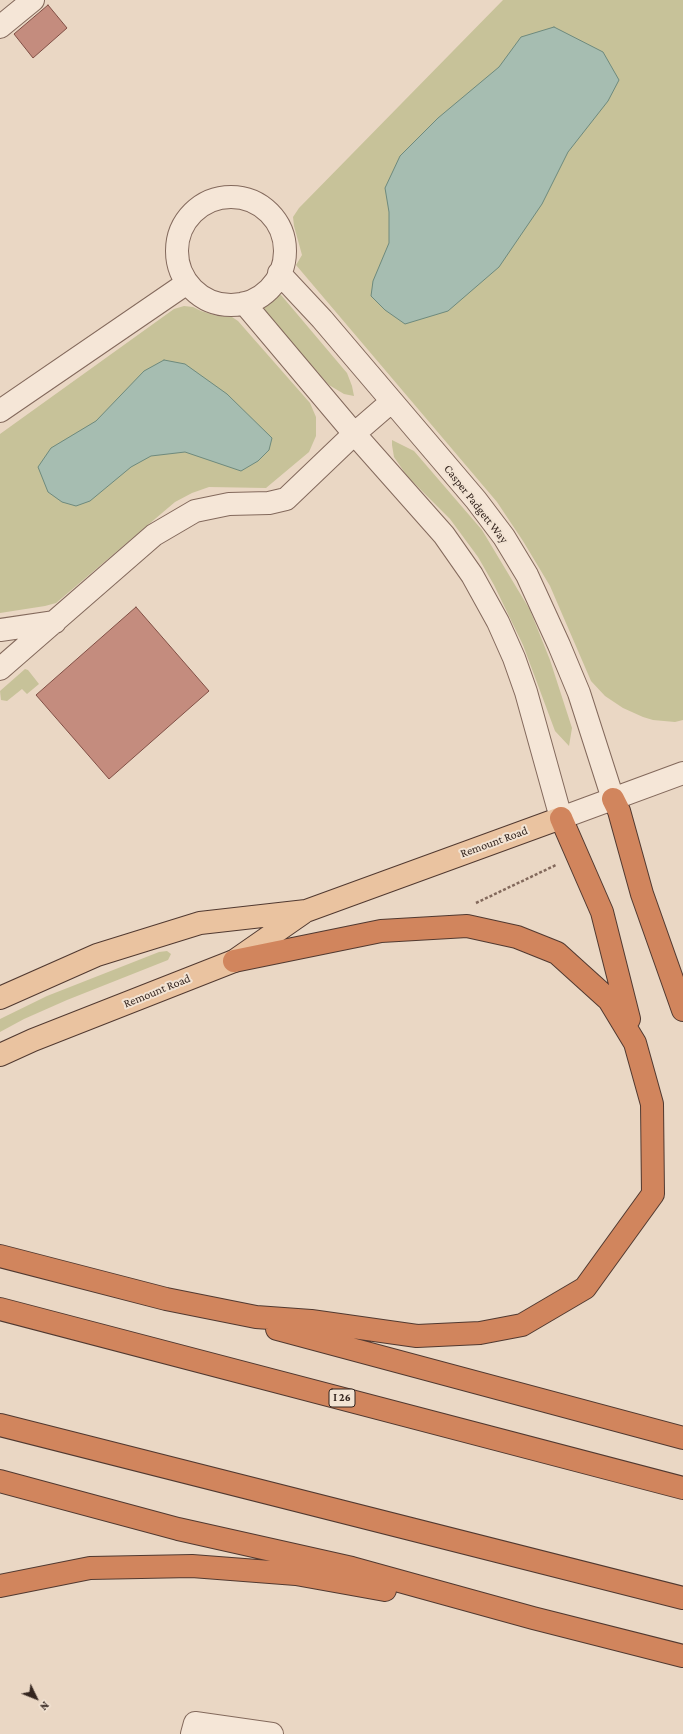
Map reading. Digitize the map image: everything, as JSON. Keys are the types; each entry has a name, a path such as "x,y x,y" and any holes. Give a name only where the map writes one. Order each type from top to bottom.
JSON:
{"highway":[{"path":"614,799 642,894 683,1010"},
{"path":"166,1299 256,1317 310,1321 417,1336 480,1333 522,1325 585,1288 653,1194 652,1104 602,912 561,818"},
{"path":"234,961 382,931 467,926 518,937 557,954 609,1000 635,1043"},
{"path":"0,1256 683,1438"},
{"name":"I 26","path":"0,1309 683,1488"},
{"path":"0,1425 683,1598"},
{"path":"0,1481 178,1529 352,1568 533,1618 683,1656"},
{"path":"0,1586 90,1568 192,1566 296,1574 445,1600 533,1618"}],"main road":[{"name":"Remount Road","path":"0,998 97,955 200,923 306,911 561,818"},
{"name":"Remount Road","path":"0,1056 33,1040 234,961 306,911"}],"street":[{"path":"0,27 32,0"},
{"path":"237,197 250,200 262,207 272,216 280,228 284,241 285,255 279,273 275,281 266,291 254,300 244,303 225,305 210,301 197,294 187,283 180,270 177,255 178,242 182,229 189,217 198,208 210,201 237,197"},
{"name":"Casper Padgett Way","path":"279,273 322,319 391,402 476,500 504,537 527,574 559,644 579,693 614,799"},
{"path":"0,411 187,283"},
{"path":"244,303 354,434 444,535 472,575 498,622 526,692 561,818"},
{"path":"0,668 154,535 194,511 229,504 270,503 286,499 354,434 391,402"},
{"path":"0,630 55,622"},
{"name":"Remount Road","path":"561,818 683,773"},
{"path":"192,1734 195,1723 272,1734"}],"path":[{"path":"469,906 559,864"}],"shaded area":[{"path":"503,0 683,0 683,720 675,722 653,720 623,708 605,696 591,681 550,586 497,502 296,265 302,255 293,217 299,208"},
{"path":"554,27 603,52 619,80 608,101 568,152 542,204 499,267 448,311 405,324 385,310 371,296 373,281 389,243 389,212 385,188 400,156 438,118 499,67 521,37"},
{"path":"277,295 281,295 347,373 354,396 344,394 329,385 265,312 264,308"},
{"path":"184,306 193,307 217,316 232,317 238,321 310,403 316,417 316,436 309,452 266,488 209,487 192,493 175,502 56,603 0,613 0,434 174,309"},
{"path":"164,360 185,364 227,394 272,438 269,450 258,461 241,471 185,452 151,456 131,467 90,501 76,506 62,502 48,492 38,467 51,448 96,421 144,371"},
{"path":"392,440 414,451 482,530 530,610 550,660 572,728 569,746 555,731 523,645 494,585 478,557 450,519 407,476 394,457"},
{"path":"25,669 28,670 39,684 27,694 22,689 7,701 1,700 0,691"},
{"path":"167,951 171,954 168,960 67,1000 24,1019 0,1032 0,1019 47,996 159,952"}],"building":[{"path":"48,5 67,28 33,58 14,34"},
{"path":"136,607 209,691 109,779 36,695"}]}
